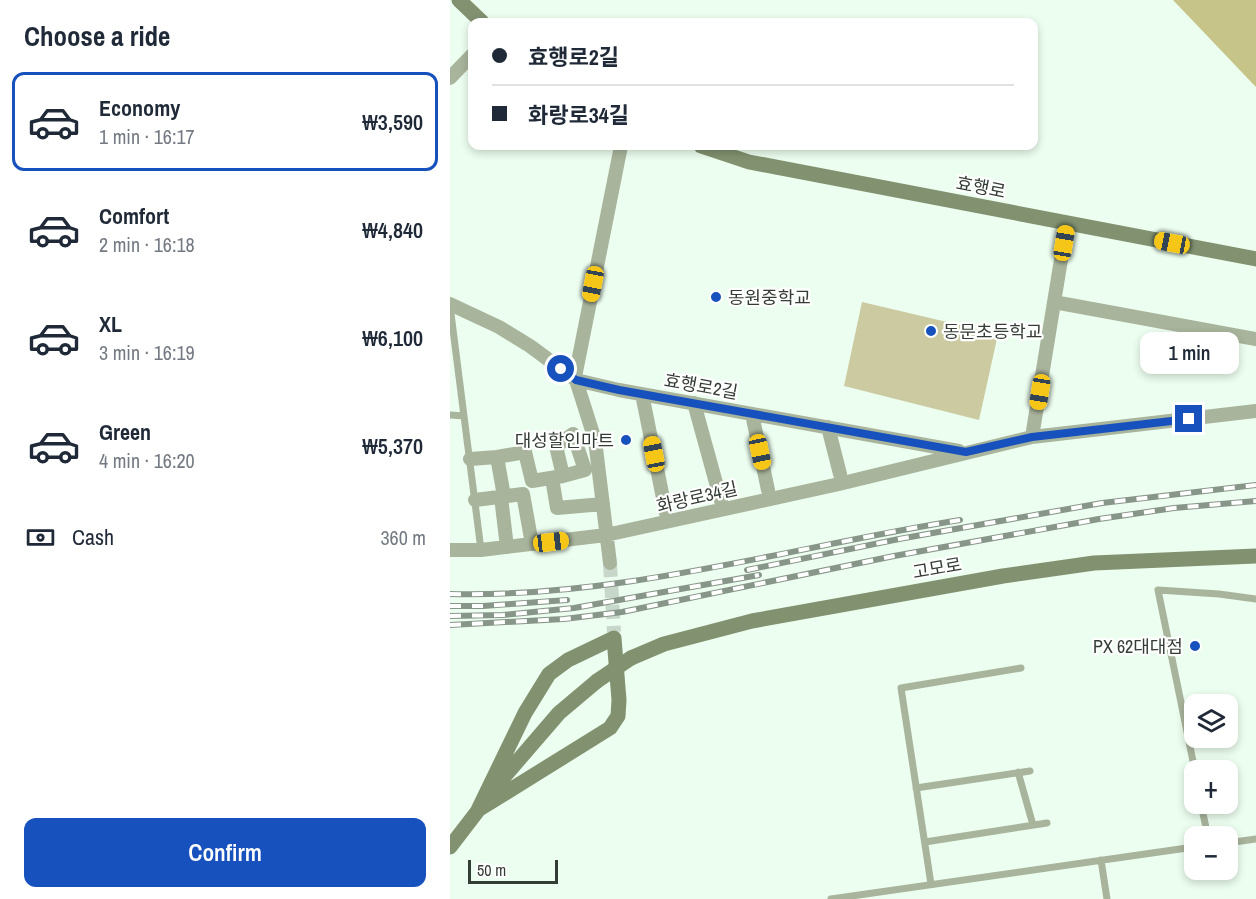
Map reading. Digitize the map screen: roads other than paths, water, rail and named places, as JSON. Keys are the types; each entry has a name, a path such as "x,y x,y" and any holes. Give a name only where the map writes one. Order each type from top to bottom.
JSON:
{"main road":[{"path":"459,0 478,18"},
{"name":"효행로","path":"713,150 749,162 1256,259"},
{"name":"고모로","path":"478,810 510,768 559,713 597,681 631,658 664,644 752,621 1004,576 1094,563 1256,556"},
{"path":"450,847 478,810 525,713 549,674 568,660 614,635 619,700 618,716 610,728 478,810"}],"street":[{"path":"450,78 468,58"},
{"path":"610,563 595,440 575,377 620,150"},
{"path":"1032,437 1067,223"},
{"path":"1054,302 1256,339"},
{"name":"효행로2길","path":"450,305 499,327 530,346 576,380 966,452"},
{"name":"화랑로34길","path":"642,394 666,513"},
{"name":"화랑로34길","path":"694,403 721,501"},
{"name":"화랑로34길","path":"450,550 481,550 606,535 838,484 1032,437 1256,411"},
{"path":"752,414 768,490"},
{"path":"828,427 840,474"},
{"path":"470,459 525,452 532,481 557,477 557,508 603,504"},
{"path":"496,457 507,547"},
{"path":"475,500 523,494 532,544"}],"lane":[{"path":"450,305 481,550"},
{"path":"450,415 464,416"},
{"path":"1193,760 1158,590 1256,598"},
{"path":"931,884 901,688 1021,668"},
{"path":"916,788 1030,771"},
{"path":"1018,772 1034,825"},
{"path":"925,842 1047,823"},
{"path":"1238,841 1256,839"},
{"path":"831,899 1184,848"},
{"path":"1101,860 1107,899"}],"tunnel":[{"path":"610,563 614,632"}],"railway":[{"path":"747,570 899,539 1102,503 1256,485"},
{"path":"450,625 564,619 622,612 894,556 1099,519 1174,508 1256,501"},
{"path":"450,594 515,593 579,588 643,579 960,520"},
{"path":"450,616 503,615 574,608 759,575"},
{"path":"450,606 567,600"}],"place":[{"name":"동원중학교","path":"716,297"},
{"name":"동문초등학교","path":"931,331"},
{"name":"대성할인마트","path":"626,440"},
{"name":"PX 62대대점","path":"1195,646"}]}
